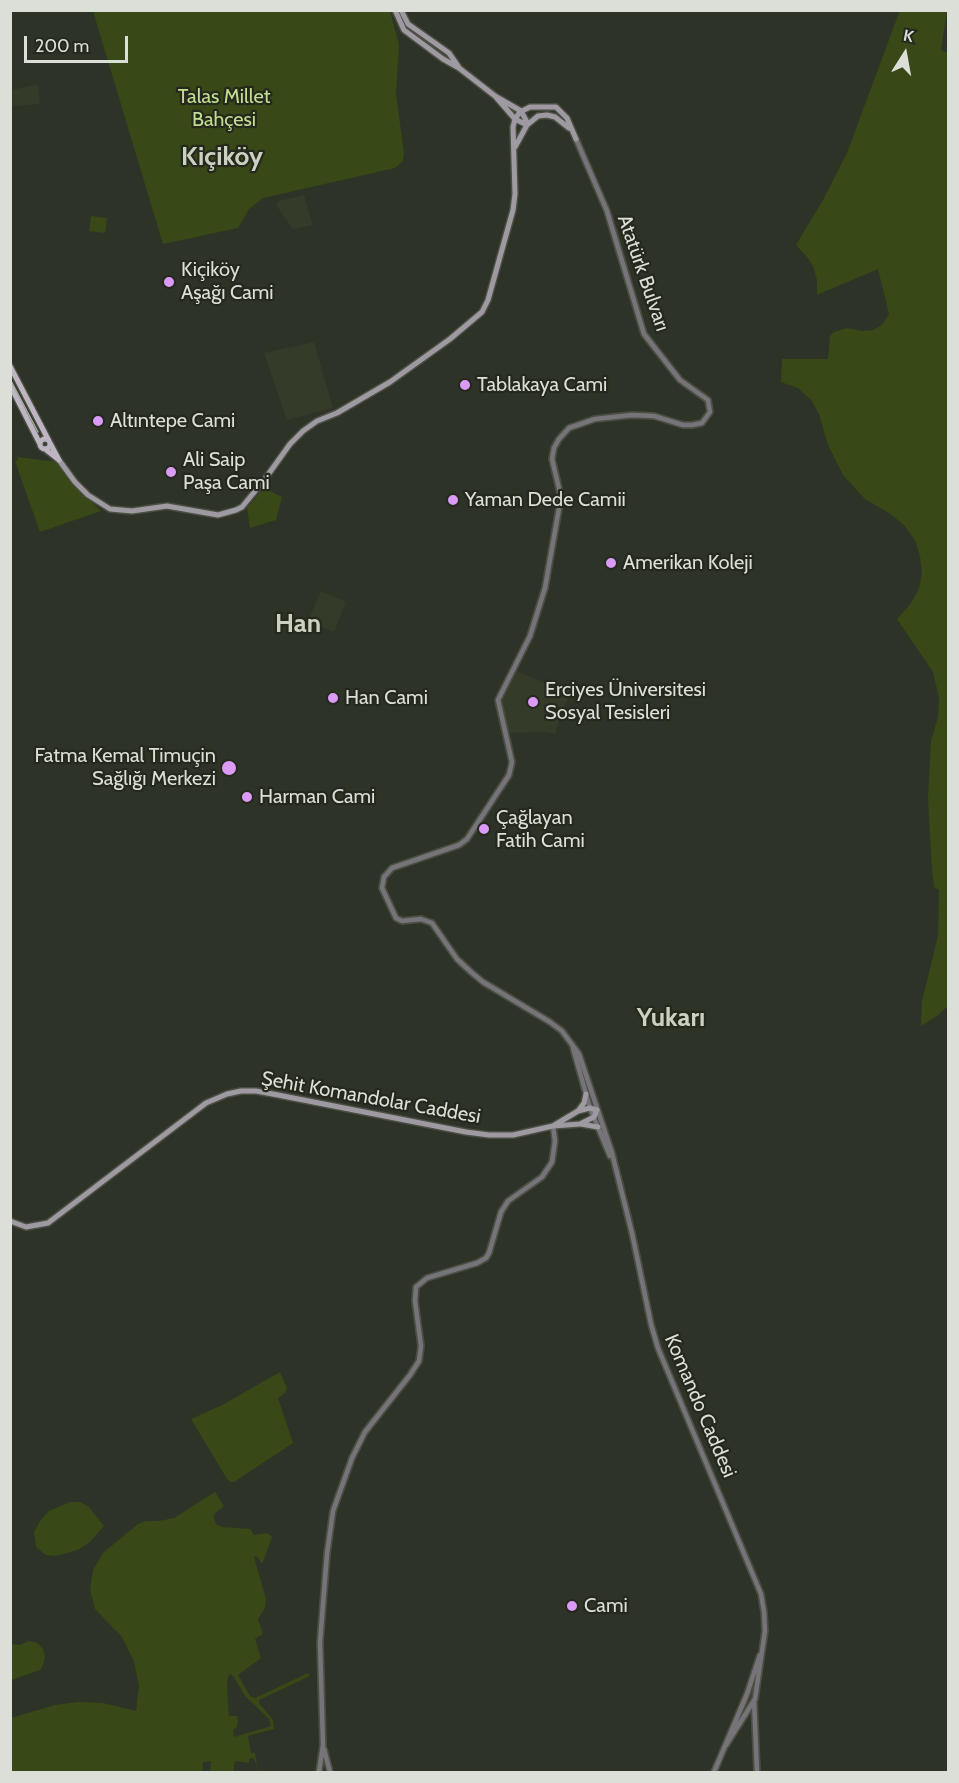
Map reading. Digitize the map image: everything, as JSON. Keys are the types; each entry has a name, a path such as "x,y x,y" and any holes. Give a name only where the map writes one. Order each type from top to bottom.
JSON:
{"main road":[{"path":"394,10 404,30 495,96 521,111 528,125"},
{"path":"401,10 408,24 449,53 459,68"},
{"path":"495,96 515,119 528,125"},
{"path":"10,366 59,460 75,482 103,506 114,510 132,511 167,507 218,515 230,513 239,509 266,479 290,444 303,432 390,382 450,339 482,312 488,300 513,210 515,194 513,135 515,119 521,111 530,107 551,106 558,109 565,115 576,139"},
{"path":"557,118 558,109"},
{"path":"514,155 516,144 528,125 541,115 557,118 566,124 576,139"},
{"path":"557,118 565,115"},
{"path":"10,385 40,444 59,460"},
{"path":"40,444 44,440 50,442"},
{"path":"45,449 49,448 50,442"},
{"name":"Şehit Komandolar Caddesi","path":"10,1221 26,1227 48,1223 206,1103 241,1091 278,1095 466,1132 513,1135 553,1126"},
{"path":"578,1111 584,1103 586,1094"},
{"path":"553,1126 578,1111 590,1108 597,1110 594,1117 580,1124"},
{"path":"553,1126 580,1124 598,1127"}],"street":[{"name":"Atatürk Bulvarı","path":"571,1043 562,1031 550,1022 483,982 471,972 457,959 432,923 421,919 402,921 396,918 382,888 384,877 393,868 459,845 467,838 509,775 512,762 498,700 530,636 545,588 561,497 552,459 559,439 569,428 595,419 632,415 654,416 684,425 693,425 702,423 710,412 708,400 680,380 644,334 607,211 576,139"},
{"path":"571,1043 590,1108 615,1170"},
{"path":"571,1043 579,1054 615,1170"},
{"path":"319,1773 323,1745 320,1642 327,1554 333,1511 352,1458 365,1432 410,1376 419,1361 421,1346 415,1300 416,1287 427,1278 477,1263 489,1254 501,1212 519,1192 542,1177 552,1162 555,1141 553,1126"},
{"name":"Komando Caddesi","path":"615,1170 658,1348 761,1594 764,1612 763,1649"},
{"path":"714,1773 763,1649"},
{"path":"757,1773 753,1699 763,1649"},
{"path":"746,1695 747,1701 753,1699"},
{"path":"726,1745 753,1699"},
{"path":"323,1745 330,1773"}],"shaded area":[{"path":"38,84 40,104 13,106 12,90"},
{"path":"304,195 313,225 293,229 276,205 279,201"},
{"path":"314,342 333,408 287,420 264,353"},
{"path":"321,591 346,602 334,632 308,621"},
{"name":"Erciyes Üniversitesi Sosyal Tesisleri","path":"515,670 544,683 575,688 564,706 555,734 507,733 498,699"}],"green space":[{"path":"900,10 947,11 941,50 948,53 948,1006 921,1026 922,1001 938,936 939,890 934,887 928,799 931,741 938,717 939,698 933,672 897,619 911,603 919,589 922,573 920,556 915,540 904,525 865,499 843,475 828,445 819,414 812,401 798,388 781,382 782,359 828,359 830,336 834,332 847,328 862,331 873,330 882,325 889,314 878,269 817,295 817,280 813,266 796,245 847,153"},
{"name":"Talas Millet Bahçesi","path":"93,11 390,11 399,45 396,94 404,153 403,161 395,168 263,198 249,209 238,228 163,244"},
{"path":"91,216 107,218 105,233 89,231"},
{"path":"17,457 58,462 101,511 40,532 15,461 18,460"},
{"path":"264,488 282,497 276,520 250,528 247,508"},
{"path":"280,1372 287,1388 285,1393 278,1398 293,1443 231,1482 191,1419 222,1405"},
{"path":"215,1492 224,1506 213,1515 216,1524 222,1527 250,1529 254,1535 267,1533 272,1537 263,1562 261,1563 257,1556 254,1557 266,1599 265,1608 258,1619 263,1634 255,1639 261,1658 238,1675 250,1696 255,1698 308,1673 310,1676 259,1700 273,1720 274,1729 248,1736 251,1753 255,1753 258,1772 255,1760 252,1758 249,1759 249,1763 235,1761 233,1772 210,1772 211,1761 203,1762 202,1772 11,1772 11,1718 55,1705 78,1702 103,1703 136,1711 139,1686 134,1661 122,1637 95,1609 90,1590 93,1570 104,1552 138,1524 174,1518","holes":["230,1674 245,1696 269,1719 271,1726 234,1737 233,1730 237,1727 238,1722 237,1716 229,1716 227,1686 228,1677"]},
{"path":"70,1502 80,1502 89,1507 104,1526 91,1541 78,1550 56,1556 46,1555 36,1547 34,1532 49,1511"},
{"path":"29,1641 37,1643 43,1649 45,1657 43,1665 40,1670 11,1680 11,1644 19,1645"}],"tram line":[{"path":"10,379 38,432"}],"place":[{"name":"Kiçiköy Aşağı Cami","path":"169,282"},
{"name":"Tablakaya Cami","path":"465,385"},
{"name":"Altıntepe Cami","path":"98,421"},
{"name":"Ali Saip Paşa Cami","path":"171,472"},
{"name":"Yaman Dede Camii","path":"453,500"},
{"name":"Amerikan Koleji","path":"611,563"},
{"name":"Han Cami","path":"333,698"},
{"name":"Erciyes Üniversitesi Sosyal Tesisleri","path":"533,702"},
{"name":"Fatma Kemal Timuçin Sağlığı Merkezi","path":"229,768"},
{"name":"Harman Cami","path":"247,797"},
{"name":"Çağlayan Fatih Cami","path":"484,829"},
{"name":"Cami","path":"572,1606"}],"district":[{"name":"Kiçiköy","path":"222,157"},
{"name":"Han","path":"298,624"},
{"name":"Yukarı","path":"671,1018"}]}
